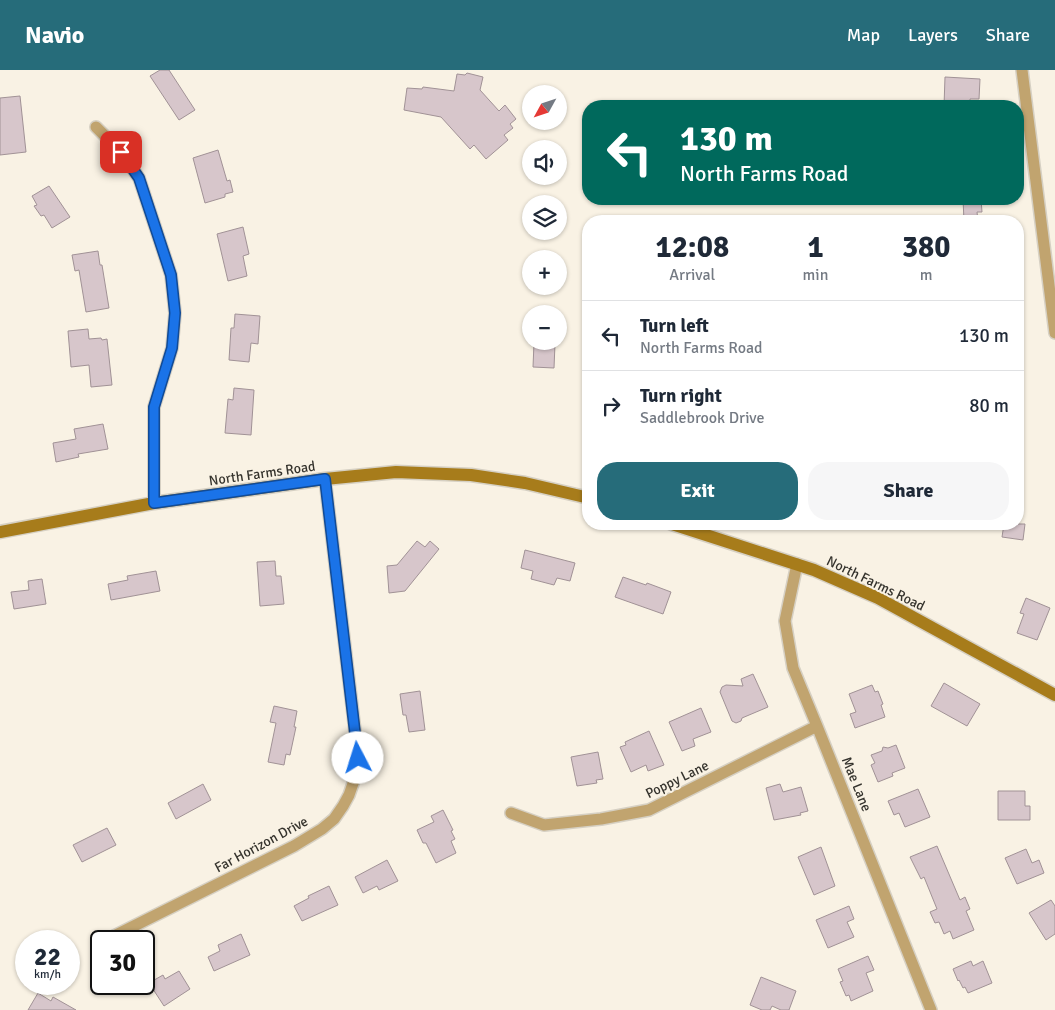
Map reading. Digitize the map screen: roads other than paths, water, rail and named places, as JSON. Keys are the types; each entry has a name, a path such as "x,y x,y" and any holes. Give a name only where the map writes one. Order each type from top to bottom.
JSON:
{"main road":[{"name":"North Farms Road","path":"0,532 154,503 325,479 396,472 471,475 525,483 582,496"},
{"name":"North Farms Road","path":"691,530 797,564 878,598 1055,695"}],"street":[{"path":"1022,70 1055,333"},
{"path":"96,127 121,152 139,178 171,275 175,313 172,348 154,407 154,503"},
{"name":"Far Horizon Drive","path":"126,930 294,846 322,829 334,819 349,796 358,768 357,748 325,479"},
{"name":"Mae Lane","path":"797,564 785,621 793,668 931,1010"},
{"name":"Poppy Lane","path":"511,813 544,825 600,819 649,810 818,726"}]}
